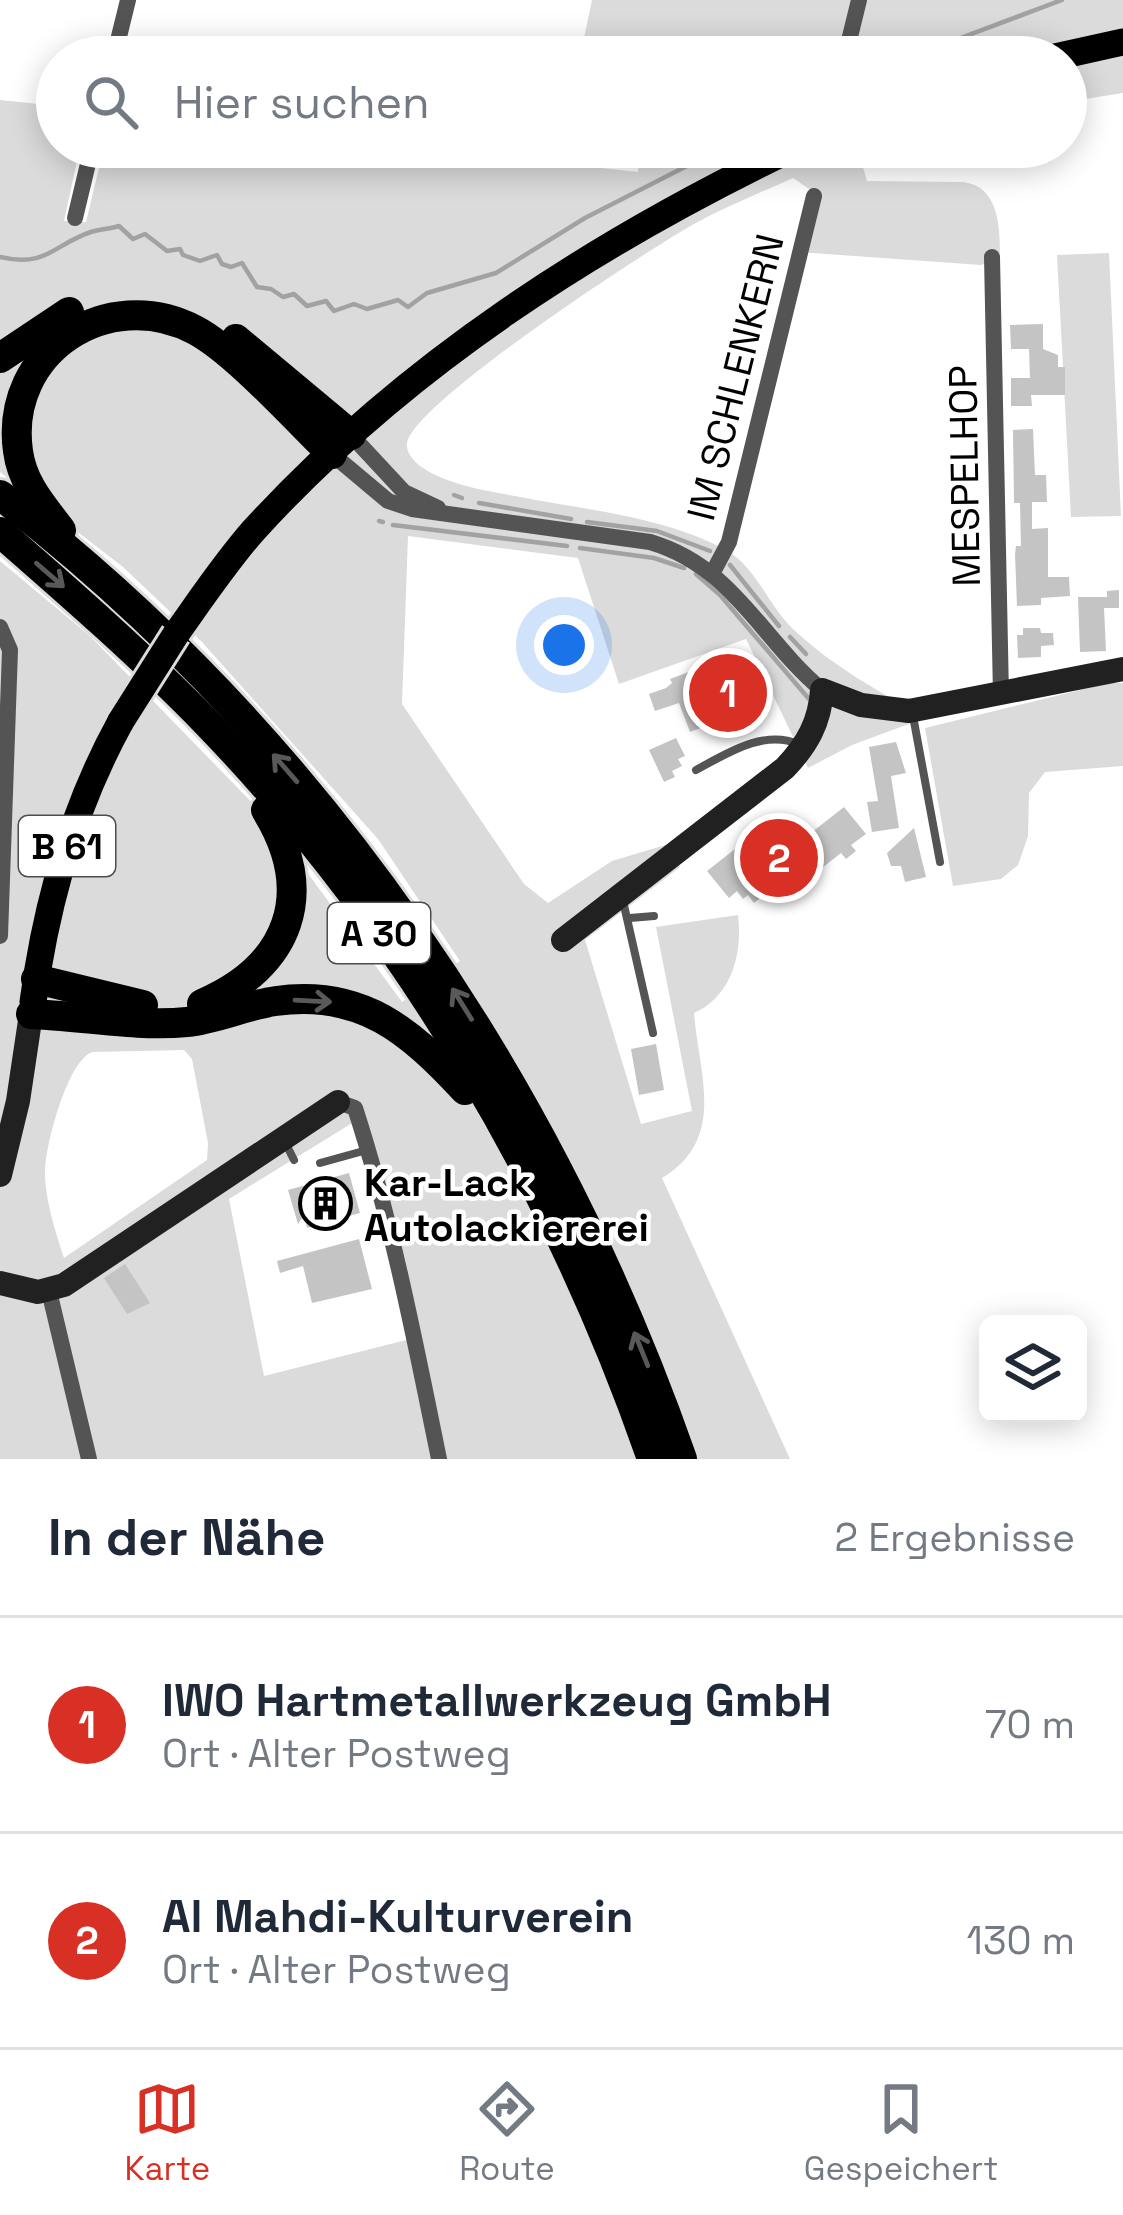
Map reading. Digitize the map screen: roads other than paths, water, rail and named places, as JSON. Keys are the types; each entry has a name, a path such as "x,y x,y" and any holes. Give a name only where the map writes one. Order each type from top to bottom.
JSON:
{"highway":[{"path":"0,358 76,308 107,299 166,301 222,327 341,444"},
{"path":"94,573 28,487 18,453 21,397 44,355 73,330 122,314 146,315 194,329 341,444"},
{"name":"A 30","path":"0,496 94,573 222,698 359,859 454,990 580,1211 623,1303 682,1459"},
{"name":"A 30","path":"0,532 109,627 229,748 342,882 391,950 507,1134 562,1240 652,1459"},
{"path":"36,979 162,1008 199,1006 230,992 260,969 286,926 292,889 287,854 276,826 229,748"},
{"path":"31,1014 169,1023 193,1022 280,1000 346,1004 386,1018 422,1043 507,1134"}],"main road":[{"path":"1087,50 1123,42"},
{"name":"B 61","path":"31,1014 48,912 101,757 211,585 253,532 341,444 449,353 590,255 684,200 751,168"}],"street":[{"path":"119,36 128,0"},
{"path":"850,36 859,0"},
{"path":"75,218 87,168"},
{"name":"IM SCHLENKERN","path":"713,572 728,542 814,196"},
{"name":"MESPELHOP","path":"992,256 1001,695"},
{"path":"341,444 404,492 455,515"},
{"path":"341,444 388,501 650,542 675,550 713,572 747,606 778,648 822,690 861,706 909,711 1123,669"},
{"path":"0,936 10,650 2,629"},
{"path":"563,940 624,906 802,751 821,709 822,690"},
{"path":"0,1175 18,1101 31,1014"},
{"path":"0,1283 49,1291 289,1150 338,1102 355,1108 369,1150 440,1459"},
{"path":"49,1291 89,1459"}],"lane":[{"path":"909,711 915,720 940,862"},
{"path":"696,770 745,744 789,740 802,751"},
{"path":"624,906 654,916"},
{"path":"624,906 653,1033"},
{"path":"320,1163 369,1150"}],"waterway":[{"path":"966,36 1062,0"},
{"path":"0,257 40,257 78,237 119,226 133,239 145,234 167,251 180,249 183,255 200,261 217,255 231,267 242,263 257,287 283,297 294,294 307,306 326,301 334,311 354,304 367,309 398,300 408,307 427,293 496,273 585,218 683,168"},
{"path":"454,495 462,498"},
{"path":"479,503 571,519"},
{"path":"379,521 383,522"},
{"path":"587,522 657,531 710,551"},
{"path":"393,525 567,546"},
{"path":"580,548 654,558 684,568"},
{"path":"730,565 779,626"},
{"path":"696,574 720,595 809,699"},
{"path":"790,637 806,654"}],"place":[{"name":"IWO Hartmetallwerkzeug GmbH","path":"728,693"},
{"name":"Al Mahdi-Kulturverein","path":"779,858"},
{"name":"Kar-Lack Autolackiererei","path":"325,1204"}]}
